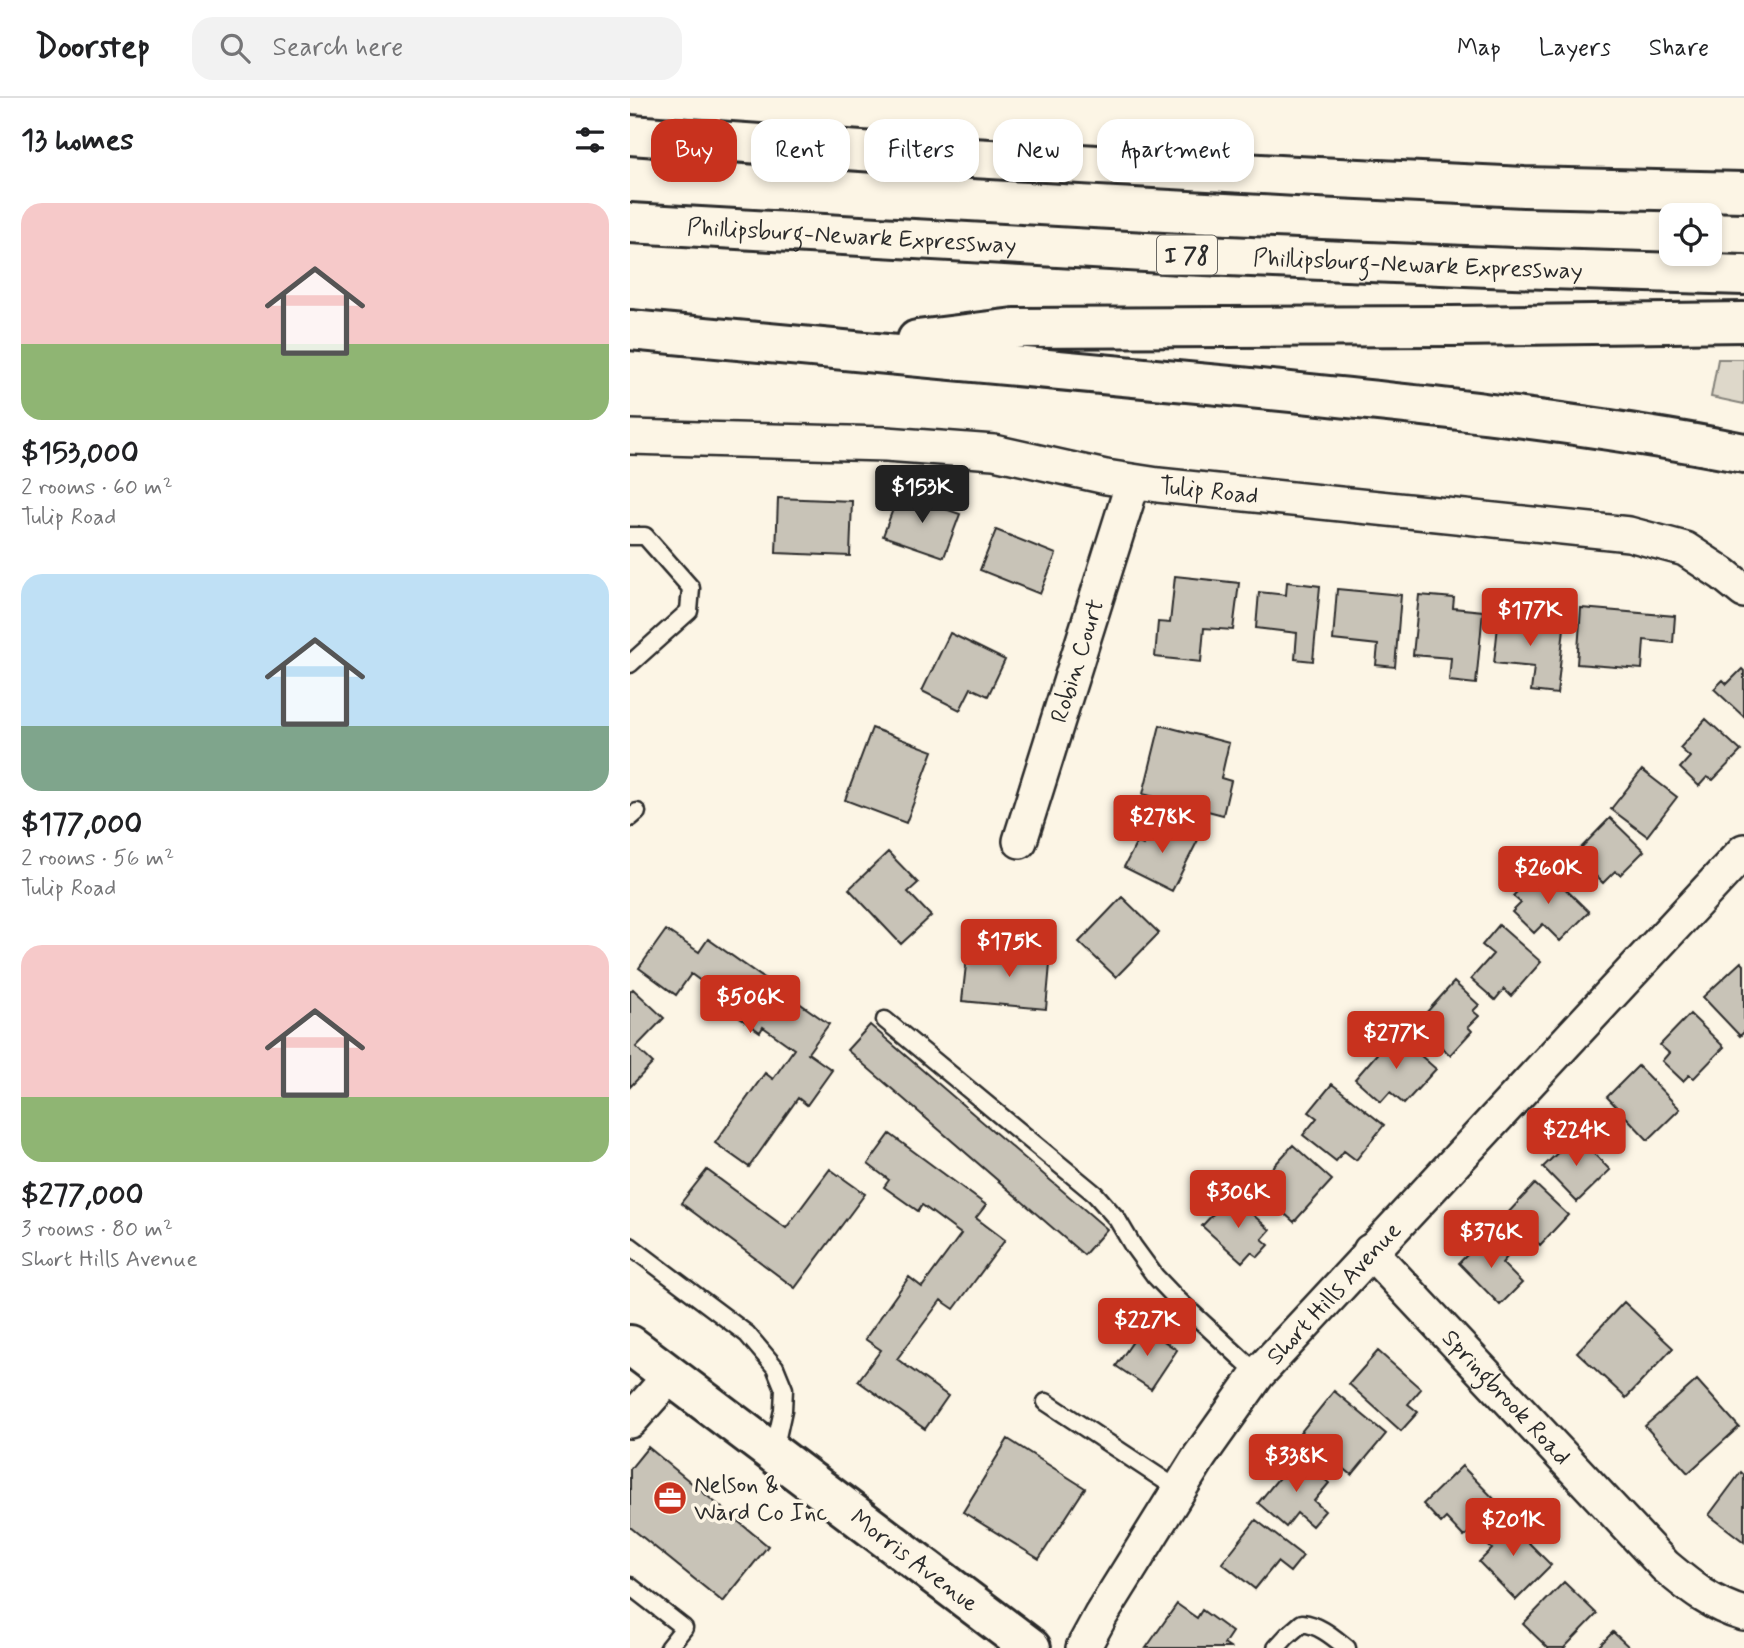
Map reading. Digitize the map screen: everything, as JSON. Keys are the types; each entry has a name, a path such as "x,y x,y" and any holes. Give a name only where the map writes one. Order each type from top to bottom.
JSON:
{"main road":[{"path":"630,135 933,156 1524,187 1744,192"},
{"name":"Phillipsburg-Newark Expressway","path":"630,223 1195,255 1744,275"},
{"path":"842,349 1014,328 1744,323"},
{"path":"630,330 1382,401 1616,431 1744,453"},
{"name":"Morris Avenue","path":"630,1345 1031,1648"}],"street":[{"name":"Tulip Road","path":"644,438 886,444 993,452 1133,482 1629,534 1685,549 1744,591"},
{"name":"Robin Court","path":"1020,841 1133,482"},
{"name":"Short Hills Avenue","path":"1083,1648 1200,1456 1258,1374 1370,1251 1739,868"},
{"name":"Springbrook Road","path":"1370,1251 1665,1566 1695,1591 1730,1610 1744,1614"},
{"path":"630,1421 670,1375"}],"lane":[{"path":"630,536 645,536 691,588 689,611 630,664"},
{"path":"885,1020 1095,1194 1117,1219 1155,1276 1258,1374"},
{"path":"630,1246 747,1334 775,1367 784,1389 783,1410 774,1453"},
{"path":"1046,1402 1179,1490"},
{"path":"630,1587 684,1628 668,1648"},
{"path":"1276,1648 1302,1623 1314,1625 1347,1648"}],"shaded area":[{"path":"1718,359 1744,359 1744,404 1711,397"}],"building":[{"path":"899,493 960,514 944,557 883,536"},
{"path":"778,498 852,501 850,556 776,553"},
{"path":"996,530 1056,554 1040,594 980,570"},
{"path":"1175,576 1239,583 1233,630 1204,628 1201,662 1155,657 1158,622 1170,623"},
{"path":"1287,582 1320,586 1313,661 1295,659 1297,633 1256,628 1259,592 1286,595"},
{"path":"1337,589 1401,595 1395,667 1376,665 1378,645 1333,640"},
{"path":"1419,595 1454,598 1453,608 1483,611 1476,684 1449,681 1451,658 1413,655"},
{"path":"1500,607 1533,611 1532,625 1564,628 1557,694 1531,691 1534,667 1494,663"},
{"path":"1581,608 1675,616 1673,643 1644,640 1642,669 1577,664"},
{"path":"950,633 1005,660 988,696 971,688 960,710 922,691"},
{"path":"1742,669 1744,717 1714,689 1723,680 1727,684"},
{"path":"1706,719 1741,751 1713,780 1707,777 1699,786 1680,768 1690,757 1680,748"},
{"path":"1160,725 1229,743 1221,778 1231,781 1223,815 1143,794"},
{"path":"872,728 933,751 906,823 845,800"},
{"path":"1642,770 1677,797 1647,836 1611,809"},
{"path":"1610,818 1644,851 1620,875 1615,871 1603,883 1574,855"},
{"path":"1156,819 1198,840 1172,891 1124,867 1137,842 1143,845"},
{"path":"888,852 918,883 908,892 931,916 901,944 849,889"},
{"path":"1546,870 1589,912 1560,941 1543,924 1534,933 1512,912 1521,903 1513,896 1530,878 1534,883"},
{"path":"1122,897 1159,933 1116,977 1079,942"},
{"path":"1499,925 1541,962 1511,996 1504,989 1495,1000 1471,979 1493,954 1482,945"},
{"path":"666,930 699,952 708,939 829,1024 808,1053 832,1070 807,1105 798,1098 749,1167 715,1143 765,1073 773,1079 794,1049 763,1027 760,1032 727,1009 731,1003 691,974 676,995 639,968"},
{"path":"1001,949 1051,953 1046,1009 962,1001 967,956 1000,959"},
{"path":"1741,962 1744,965 1744,1032 1740,1036 1703,997"},
{"path":"1454,982 1479,1005 1473,1011 1479,1016 1468,1027 1472,1031 1450,1055 1416,1024"},
{"path":"633,989 664,1018 636,1047 653,1063 630,1087 630,992"},
{"path":"1690,1014 1724,1047 1694,1078 1689,1075 1683,1081 1662,1061 1669,1053 1660,1045"},
{"path":"870,1025 1107,1229 1084,1255 847,1050"},
{"path":"1395,1033 1436,1069 1404,1104 1390,1092 1381,1102 1355,1079"},
{"path":"1638,1066 1680,1109 1648,1140 1607,1097"},
{"path":"1332,1084 1384,1125 1356,1160 1344,1151 1336,1161 1303,1135 1317,1118 1309,1112"},
{"path":"890,1134 986,1205 976,1218 1005,1240 954,1309 941,1300 897,1359 948,1396 925,1429 858,1381 881,1350 865,1339 909,1277 922,1287 961,1234 922,1205 918,1211 884,1187 889,1180 868,1164"},
{"path":"1576,1135 1610,1170 1577,1202 1543,1167"},
{"path":"1293,1145 1332,1180 1294,1222 1265,1196 1273,1187 1263,1178"},
{"path":"830,1169 865,1194 795,1288 681,1203 707,1170 786,1228"},
{"path":"1535,1184 1568,1215 1540,1245 1507,1214"},
{"path":"1231,1195 1270,1230 1262,1239 1269,1245 1258,1257 1251,1252 1242,1262 1202,1226"},
{"path":"1487,1235 1508,1256 1502,1263 1522,1283 1500,1305 1459,1263"},
{"path":"1624,1302 1673,1348 1626,1398 1577,1352"},
{"path":"1143,1327 1177,1350 1151,1389 1116,1366"},
{"path":"1378,1351 1421,1389 1408,1404 1418,1412 1401,1431 1349,1384"},
{"path":"1697,1380 1739,1427 1688,1473 1645,1426"},
{"path":"1334,1391 1386,1434 1352,1475 1300,1433"},
{"path":"1008,1439 1085,1488 1039,1559 963,1512"},
{"name":"Nelson & Ward Co Inc","path":"648,1447 768,1546 723,1602 630,1527 630,1469"},
{"path":"1297,1456 1329,1483 1314,1501 1325,1511 1312,1526 1297,1513 1286,1527 1258,1503"},
{"path":"1462,1466 1499,1504 1464,1537 1446,1518 1441,1523 1423,1504"},
{"path":"1741,1472 1744,1475 1744,1542 1709,1515"},
{"path":"1509,1514 1522,1528 1518,1532 1551,1565 1516,1600 1479,1562 1492,1549 1482,1540"},
{"path":"1256,1520 1303,1556 1290,1572 1277,1562 1255,1589 1222,1563"},
{"path":"1564,1582 1597,1614 1564,1648 1548,1648 1523,1624"},
{"path":"1177,1604 1197,1618 1202,1610 1232,1632 1224,1644 1230,1648 1146,1648"},
{"path":"1613,1632 1630,1648 1597,1648"}],"place":[{"name":"Nelson & Ward Co Inc","path":"670,1498"}]}
